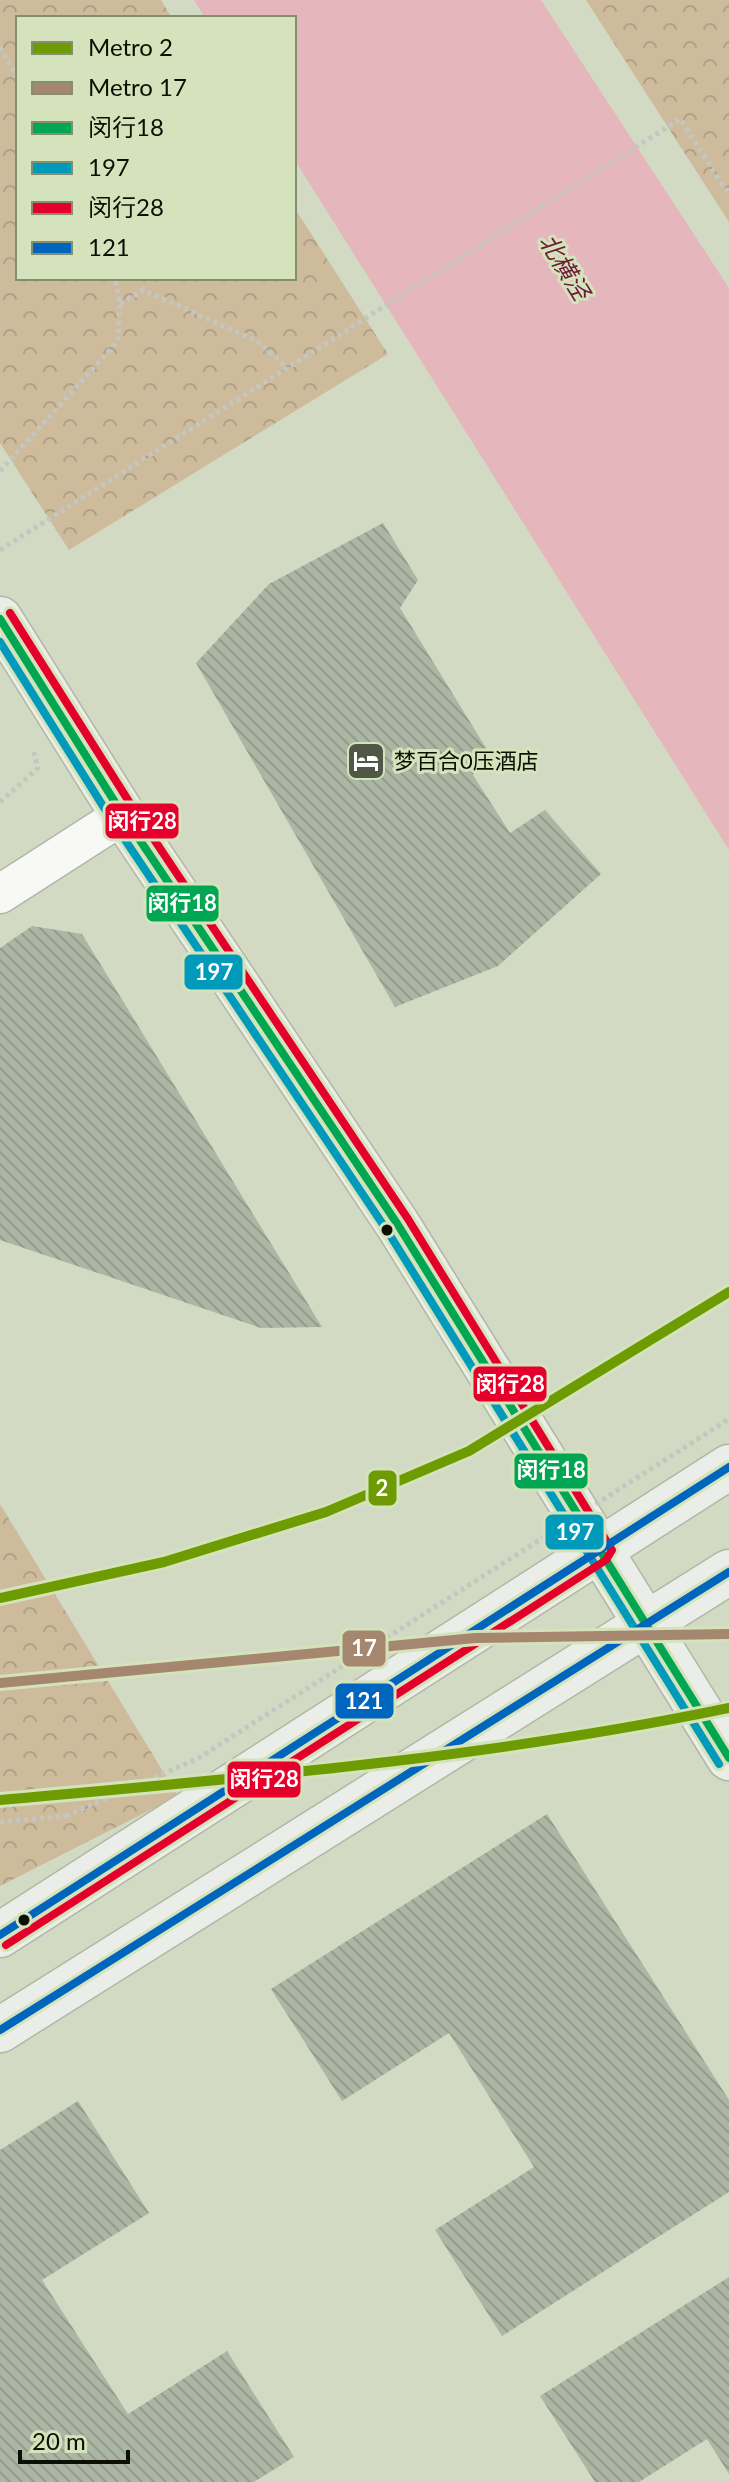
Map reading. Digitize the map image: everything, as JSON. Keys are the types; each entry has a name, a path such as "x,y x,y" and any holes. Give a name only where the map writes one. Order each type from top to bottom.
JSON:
{"main road":[{"path":"0,619 123,815 398,1225 729,1758"},
{"path":"0,1935 729,1467"},
{"path":"0,2030 729,1572"}],"street":[{"path":"0,894 123,815"}],"path":[{"path":"0,47 16,75"},
{"path":"0,550 680,119 729,195"},
{"path":"0,471 118,341 120,304 115,280"},
{"path":"120,304 143,290 257,341 287,368"},
{"path":"0,802 38,768 32,744"},
{"path":"0,1822 66,1816 197,1759 729,1419"}],"green space":[{"path":"0,0 161,0 171,16 16,16 16,280 296,280 296,210 388,354 69,550 0,443"},
{"path":"586,0 729,0 729,222"},
{"path":"0,1504 178,1796 0,1886"}],"water":[{"name":"北横泾","path":"194,0 541,0 729,288 729,850 296,162 296,16 204,16"}],"building":[{"name":"梦百合0压酒店","path":"383,523 418,580 400,608 486,748 473,775 510,833 545,810 601,874 498,966 395,1007 196,663 269,584"},
{"path":"32,926 82,934 322,1327 261,1328 0,1240 0,948"},
{"path":"547,1814 729,2100 729,2192 502,2336 435,2230 534,2167 449,2033 342,2101 271,1989"},
{"path":"78,2101 149,2213 42,2280 128,2414 227,2351 294,2457 254,2482 0,2482 0,2150"},
{"path":"729,2277 729,2474 707,2439 639,2482 595,2482 540,2396"}],"metro line":[{"name":"2","path":"0,1598 164,1562 326,1512 469,1451 729,1292"},
{"name":"17","path":"0,1683 475,1638 729,1634"},
{"name":"2","path":"0,1800 457,1753 729,1708"}],"transit line":[{"name":"闵行28","path":"6,1945 606,1560 612,1550 408,1219 133,808 10,613"},
{"name":"闵行18","path":"0,619 123,815 398,1225 729,1758"},
{"name":"197","path":"0,642 113,822 388,1232 719,1764"},
{"name":"121","path":"0,1935 729,1467"},
{"name":"121","path":"0,2030 729,1572"}],"place":[{"name":"梦百合0压酒店","path":"366,761"}]}
